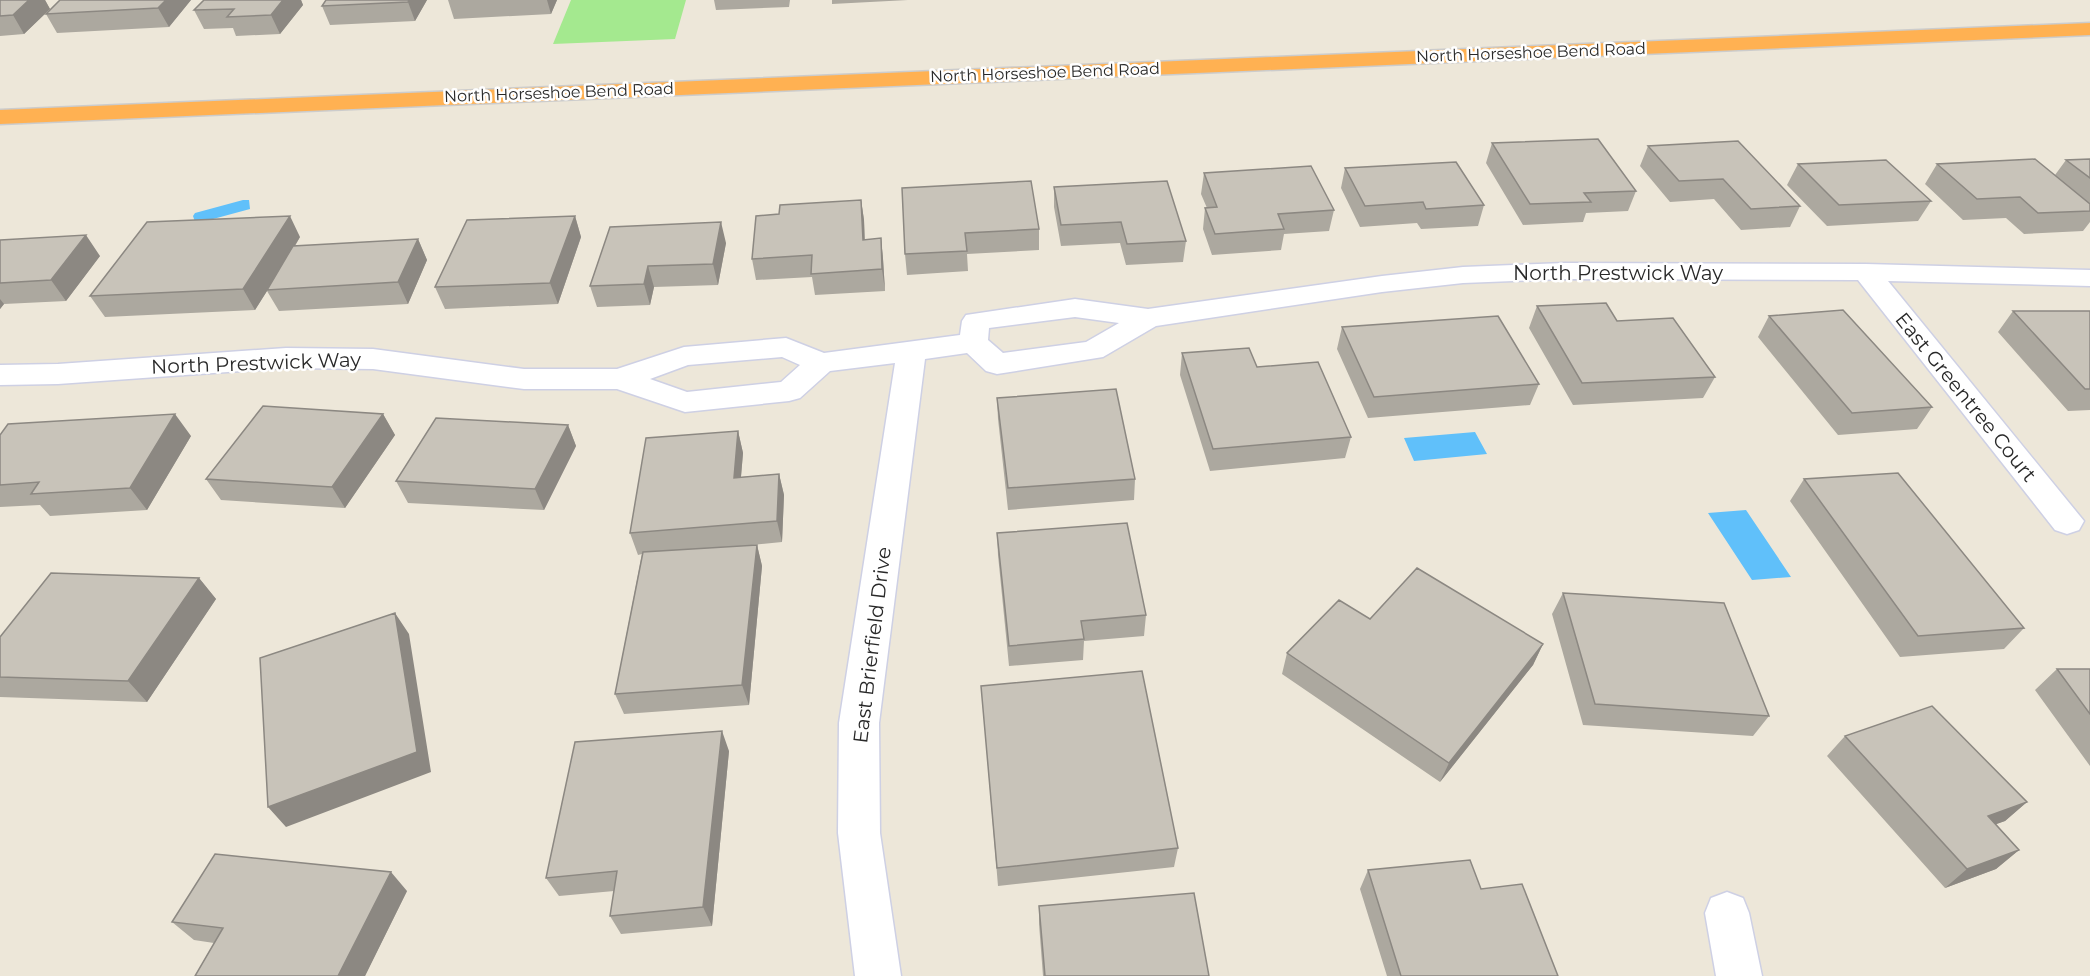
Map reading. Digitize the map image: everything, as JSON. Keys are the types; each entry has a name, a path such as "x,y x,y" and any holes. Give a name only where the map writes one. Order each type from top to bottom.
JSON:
{"highway":[{"name":"North Horseshoe Bend Road","path":"0,117 496,94 2090,29"}],"street":[{"name":"North Prestwick Way","path":"1148,318 1092,350 998,364 973,343 976,321 1075,308 1148,318 1382,284 1463,275 1565,271 1866,272 2090,278"},
{"name":"East Greentree Court","path":"1866,272 2067,521"},
{"path":"821,363 973,343"},
{"name":"North Prestwick Way","path":"0,375 58,374 286,358 373,359 524,379 619,379 685,402 789,391 821,363 786,346 684,356 619,379"},
{"name":"East Brierfield Drive","path":"878,976 859,833 859,723 912,351"},
{"path":"1727,914 1739,976"}],"green space":[{"path":"571,0 686,0 675,39 553,44"}],"water":[{"path":"249,200 250,209 195,222 193,216 195,213"},
{"path":"1475,432 1487,454 1414,461 1404,438"},
{"path":"1746,510 1791,577 1752,580 1708,513"}],"building":[{"path":"0,0 29,0 13,15 0,16"},
{"path":"60,0 166,0 158,8 46,14"},
{"path":"204,0 283,0 271,15 227,17 234,9 194,10"},
{"path":"326,0 409,0 408,2 322,6"},
{"path":"1598,139 1636,191 1584,193 1591,202 1530,204 1492,143"},
{"path":"1738,141 1800,206 1751,209 1723,179 1679,181 1648,146"},
{"path":"2035,159 2090,204 2090,211 2038,213 2020,197 1977,199 1937,164"},
{"path":"2090,159 2090,178 2066,160"},
{"path":"1886,160 1931,201 1839,205 1798,164"},
{"path":"1456,162 1484,205 1426,209 1423,202 1365,206 1345,168"},
{"path":"1311,166 1334,210 1278,214 1284,229 1215,234 1205,208 1217,207 1204,173"},
{"path":"1031,181 1039,229 965,233 967,251 905,254 902,188"},
{"path":"1167,181 1186,241 1127,244 1121,222 1061,225 1054,187"},
{"path":"861,200 863,240 881,238 882,269 811,274 812,255 752,259 756,216 779,214 780,205"},
{"path":"290,216 243,289 90,296 147,222"},
{"path":"575,216 550,283 435,287 467,220"},
{"path":"721,222 713,264 648,266 644,284 590,286 610,227"},
{"path":"86,235 51,280 0,283 0,240"},
{"path":"418,239 398,282 267,290 293,246"},
{"path":"1606,303 1617,321 1673,318 1715,377 1582,383 1537,306"},
{"path":"1843,310 1932,407 1852,413 1769,316"},
{"path":"2013,311 2090,311 2090,389 2085,389"},
{"path":"1498,316 1539,384 1374,397 1342,327"},
{"path":"1249,348 1257,367 1318,362 1351,437 1213,449 1182,353"},
{"path":"1116,389 1135,479 1008,488 997,398"},
{"path":"263,406 383,414 332,487 206,479"},
{"path":"175,414 130,488 31,494 39,482 0,485 0,435 8,424"},
{"path":"436,418 568,425 535,489 396,481"},
{"path":"738,431 734,478 779,474 777,521 630,533 646,438"},
{"path":"1898,473 2024,628 1918,636 1804,479"},
{"path":"1127,523 1146,615 1081,621 1084,639 1009,646 997,533"},
{"path":"757,545 742,685 615,694 643,552"},
{"path":"1417,568 1543,644 1449,763 1287,653 1339,600 1370,619"},
{"path":"51,573 199,578 128,681 0,677 0,637"},
{"path":"1563,593 1724,603 1769,716 1595,704"},
{"path":"395,613 417,752 268,807 260,658"},
{"path":"2057,669 2090,669 2090,714"},
{"path":"1142,671 1178,848 997,868 981,686"},
{"path":"1932,706 2027,802 1988,816 2019,850 1967,869 1845,736"},
{"path":"722,731 703,907 610,916 617,871 546,878 575,742"},
{"path":"215,854 391,872 338,976 195,976 223,928 172,922"},
{"path":"1470,860 1481,889 1522,884 1558,976 1401,976 1368,870"},
{"path":"1194,893 1209,976 1045,976 1039,906"}]}
